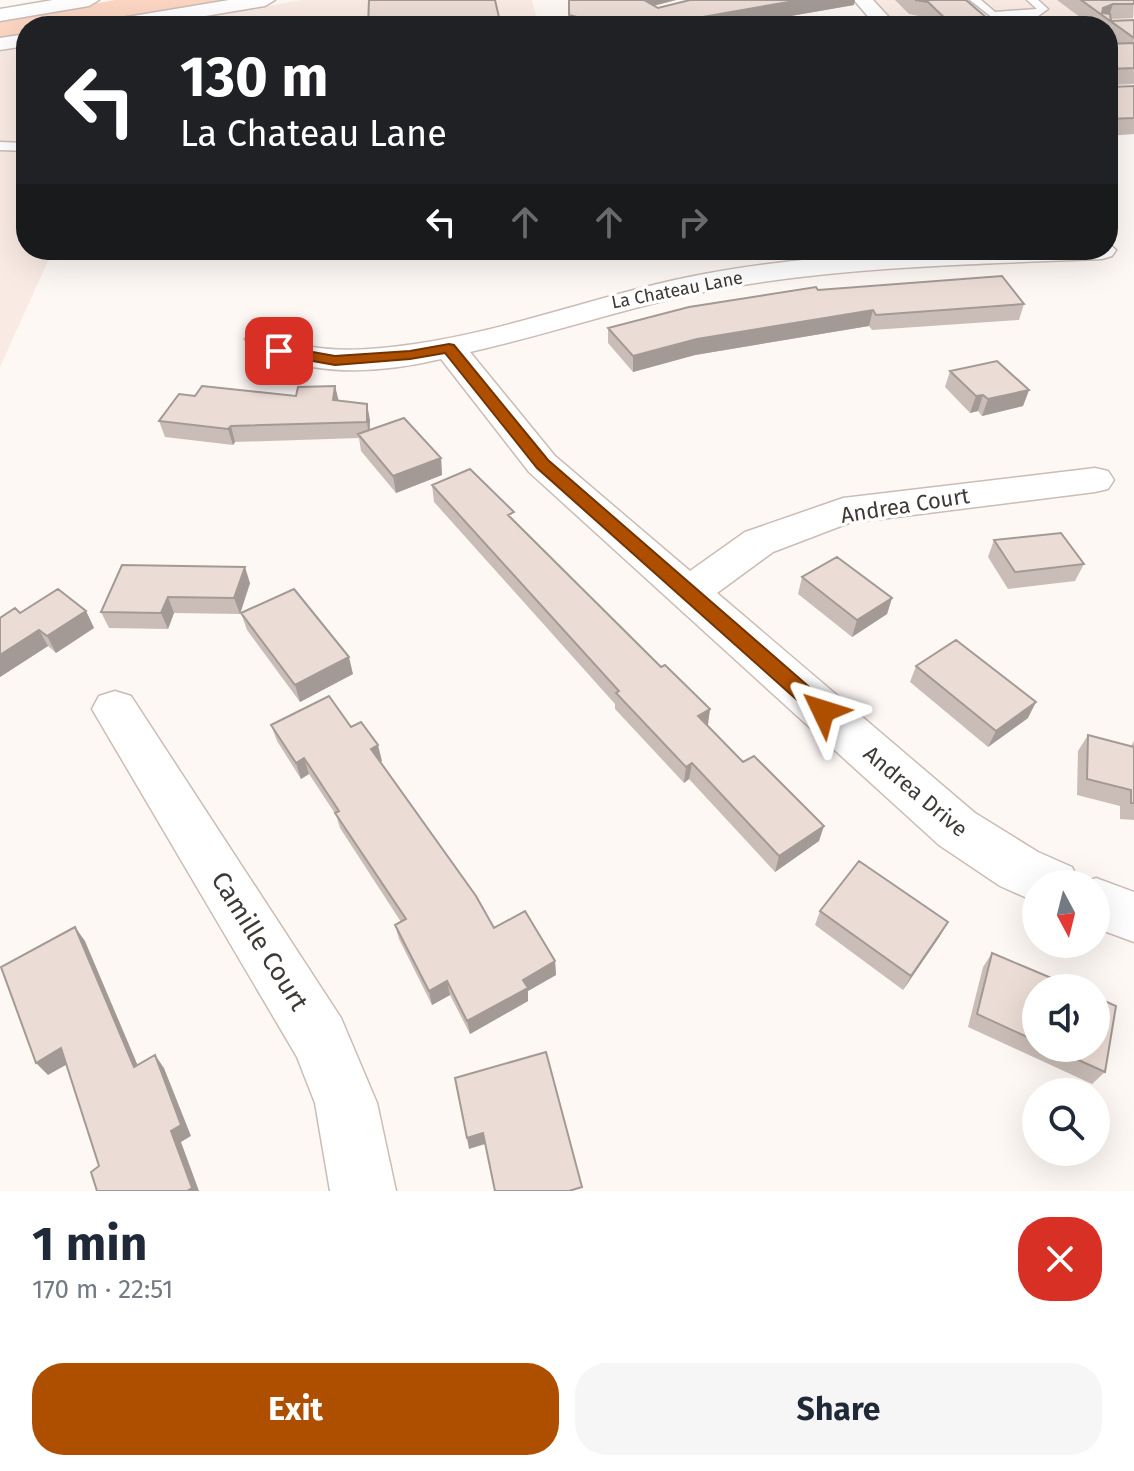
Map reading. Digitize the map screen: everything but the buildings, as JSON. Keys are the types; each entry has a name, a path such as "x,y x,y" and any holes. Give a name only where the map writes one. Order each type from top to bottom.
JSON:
{"main road":[{"path":"0,15 89,0"},
{"path":"169,16 265,0"}],"street":[{"path":"863,0 878,16"},
{"name":"La Chateau Lane","path":"261,339 279,351 335,360 395,356 449,348 604,305 764,273 883,260"},
{"name":"Andrea Drive","path":"449,348 542,464 957,829 1022,870"},
{"name":"Andrea Court","path":"688,593 759,542 843,511 1095,480"},
{"name":"Camille Court","path":"115,709 320,1039 346,1103 363,1191"},
{"path":"1110,908 1134,917"}],"lane":[{"path":"975,0 994,15 1038,13 1043,9 1032,0"}],"shaded area":[{"path":"115,0 240,0 143,16 23,16"},
{"path":"302,0 532,0 536,16 208,16"},
{"path":"872,0 1134,0 1134,32 1118,28 1118,16 887,16"},
{"path":"16,17 16,37 0,40 0,20"},
{"path":"16,50 16,260 48,260 0,367 0,52"}],"route":[{"path":"279,351 335,360 410,355 449,348 542,464 823,711"}]}
